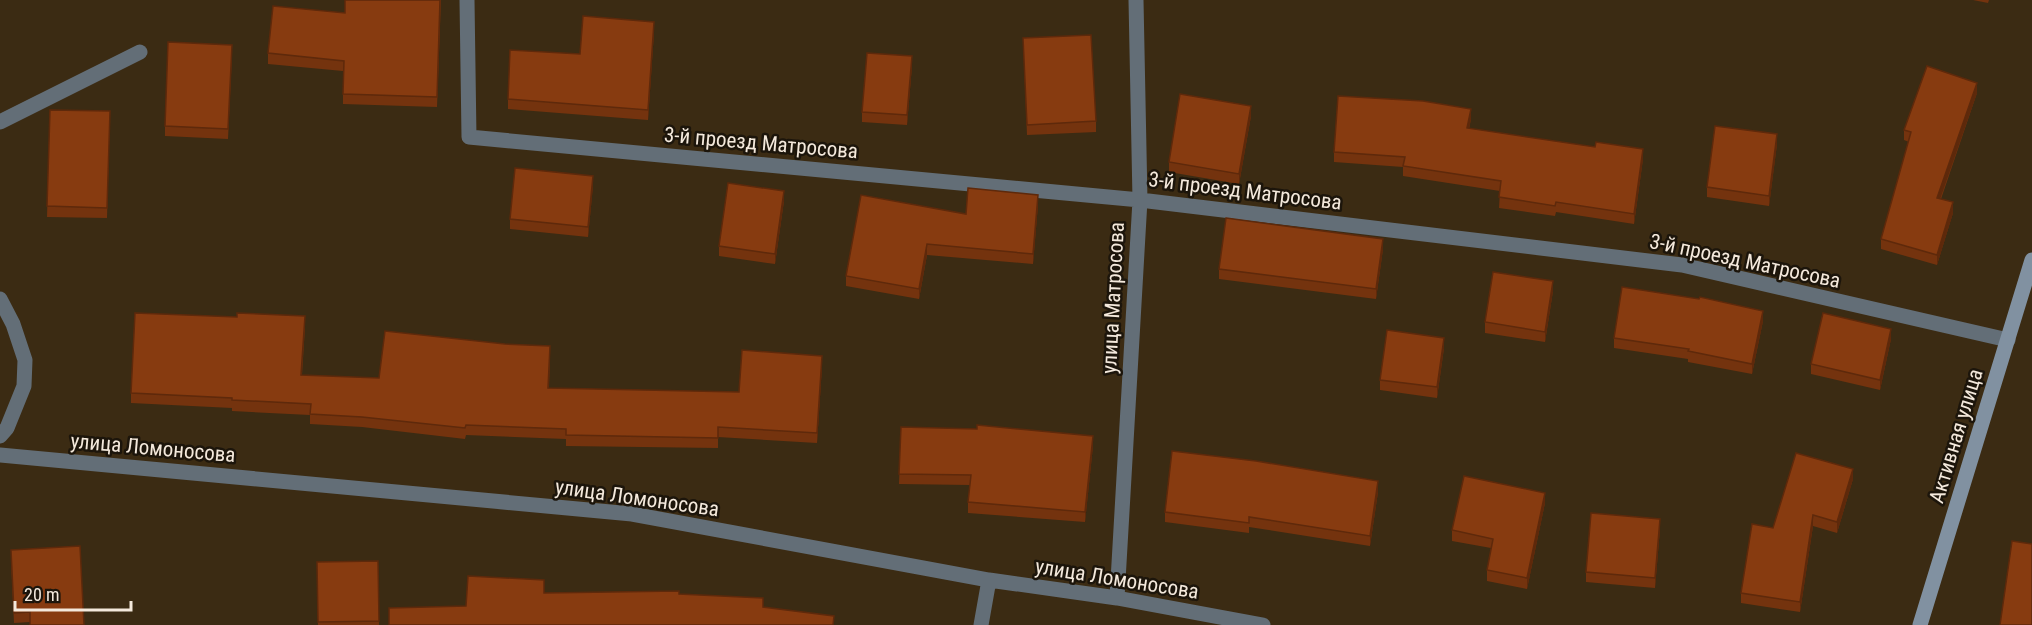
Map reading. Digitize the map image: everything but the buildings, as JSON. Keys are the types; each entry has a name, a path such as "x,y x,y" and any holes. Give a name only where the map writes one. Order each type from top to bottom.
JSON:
{"main road":[{"name":"Активная улица","path":"1920,625 2032,260"}],"street":[{"name":"3-й проезд Матросова","path":"467,0 469,137 1140,200 1682,265 2008,340"},
{"name":"улица Матросова","path":"1117,598 1140,200 1136,0"},
{"path":"0,122 140,52"},
{"path":"0,299 13,324 24,360 24,386 7,428 0,436"},
{"name":"улица Ломоносова","path":"0,455 632,514 989,580 1117,598 1263,625"},
{"path":"981,625 989,580"}]}
